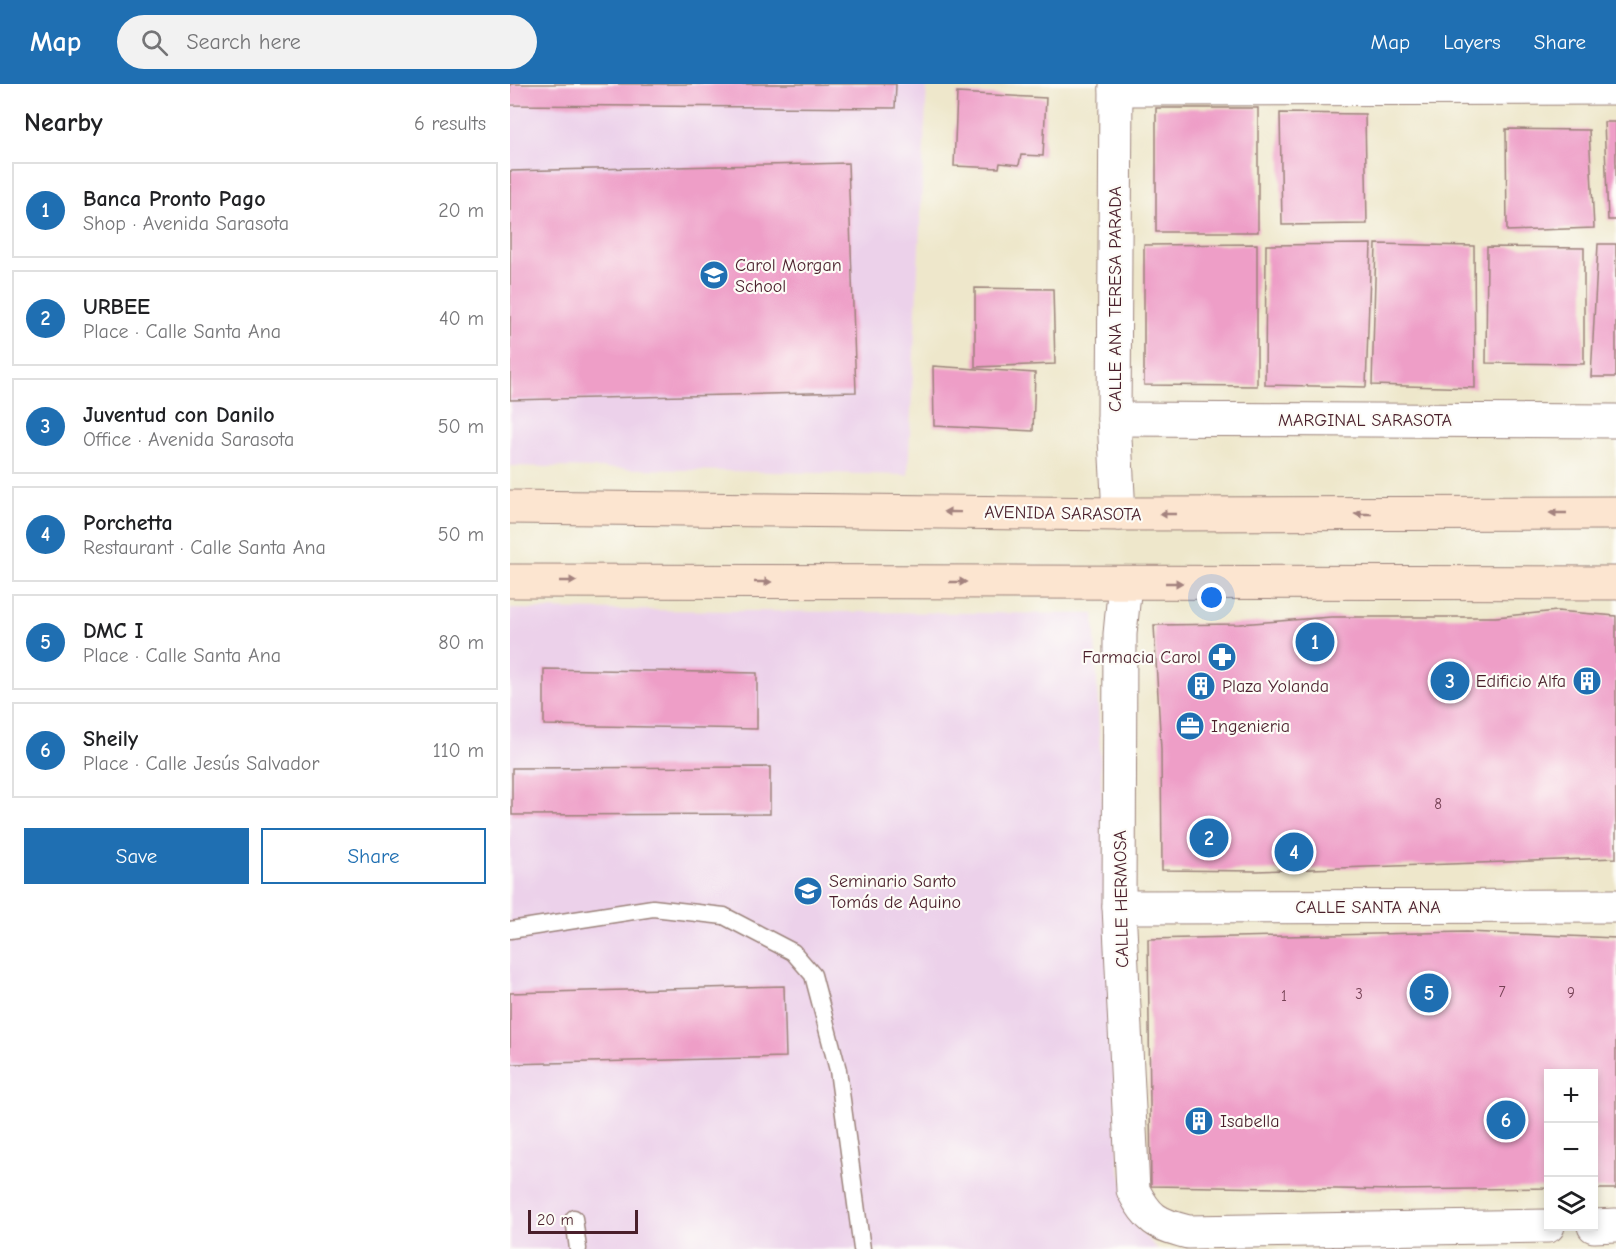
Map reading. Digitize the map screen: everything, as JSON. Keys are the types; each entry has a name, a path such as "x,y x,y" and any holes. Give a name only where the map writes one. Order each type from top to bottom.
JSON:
{"main road":[{"name":"AVENIDA SARASOTA","path":"510,507 1119,514 1616,513"},
{"path":"510,581 1616,583"}],"street":[{"path":"1116,86 1616,88"},
{"name":"CALLE ANA TERESA PARADA","path":"1116,86 1114,419 1119,514"},
{"name":"MARGINAL SARASOTA","path":"1114,419 1616,421"},
{"name":"CALLE HERMOSA","path":"1125,583 1120,634 1119,907 1133,1190 1145,1213 1163,1226 1188,1232 1544,1227"},
{"name":"CALLE SANTA ANA","path":"1119,907 1616,906"},
{"path":"1598,1226 1616,1226"}],"lane":[{"path":"510,930 653,908 724,916 793,952 813,975 838,1070 862,1249"},
{"path":"574,1218 578,1249"}],"shaded area":[{"name":"Carol Morgan School","path":"510,84 927,84 908,475 510,466"},
{"name":"Seminario Santo Tomás de Aquino","path":"510,609 1094,614 1119,1168 1137,1228 1158,1249 510,1249"}],"building":[{"path":"510,84 896,84 895,108 510,105"},
{"path":"957,93 1046,98 1043,156 1021,155 1019,165 1000,163 999,168 954,166"},
{"path":"1156,108 1258,108 1258,232 1156,232"},
{"path":"1280,113 1365,114 1367,224 1282,225"},
{"path":"1604,122 1616,122 1616,220 1608,220"},
{"path":"1506,129 1589,130 1594,228 1507,231"},
{"path":"848,163 856,392 510,400 510,171"},
{"path":"1257,244 1257,386 1144,385 1144,245"},
{"path":"1371,244 1366,387 1265,385 1266,245"},
{"path":"1376,244 1474,246 1475,388 1372,385"},
{"path":"1598,244 1616,244 1616,377 1591,377"},
{"path":"1487,247 1584,248 1584,364 1486,363"},
{"path":"975,288 1053,289 1055,364 975,367"},
{"path":"933,366 1035,373 1033,431 934,426"},
{"path":"1557,611 1616,616 1616,858 1257,871 1162,870 1161,749 1154,625 1240,624 1331,617 1496,617"},
{"path":"544,669 757,673 757,729 544,725"},
{"path":"770,767 770,814 512,815 512,768"},
{"path":"1466,932 1616,938 1616,1189 1598,1189 1598,1069 1544,1069 1544,1188 1396,1190 1151,1186 1148,939"},
{"path":"784,986 786,1057 510,1064 510,993"}],"place":[{"name":"Carol Morgan School","path":"714,275"},
{"name":"Banca Pronto Pago","path":"1315,642"},
{"name":"Farmacia Carol","path":"1222,657"},
{"name":"Juventud con Danilo","path":"1450,681"},
{"name":"Edificio Alfa","path":"1587,681"},
{"name":"Plaza Yolanda","path":"1201,686"},
{"name":"Ingenieria","path":"1190,726"},
{"name":"URBEE","path":"1209,838"},
{"name":"Porchetta","path":"1294,852"},
{"name":"Seminario Santo Tomás de Aquino","path":"808,891"},
{"name":"DMC I","path":"1429,993"},
{"name":"Sheily","path":"1506,1120"},
{"name":"Isabella","path":"1199,1121"}]}
